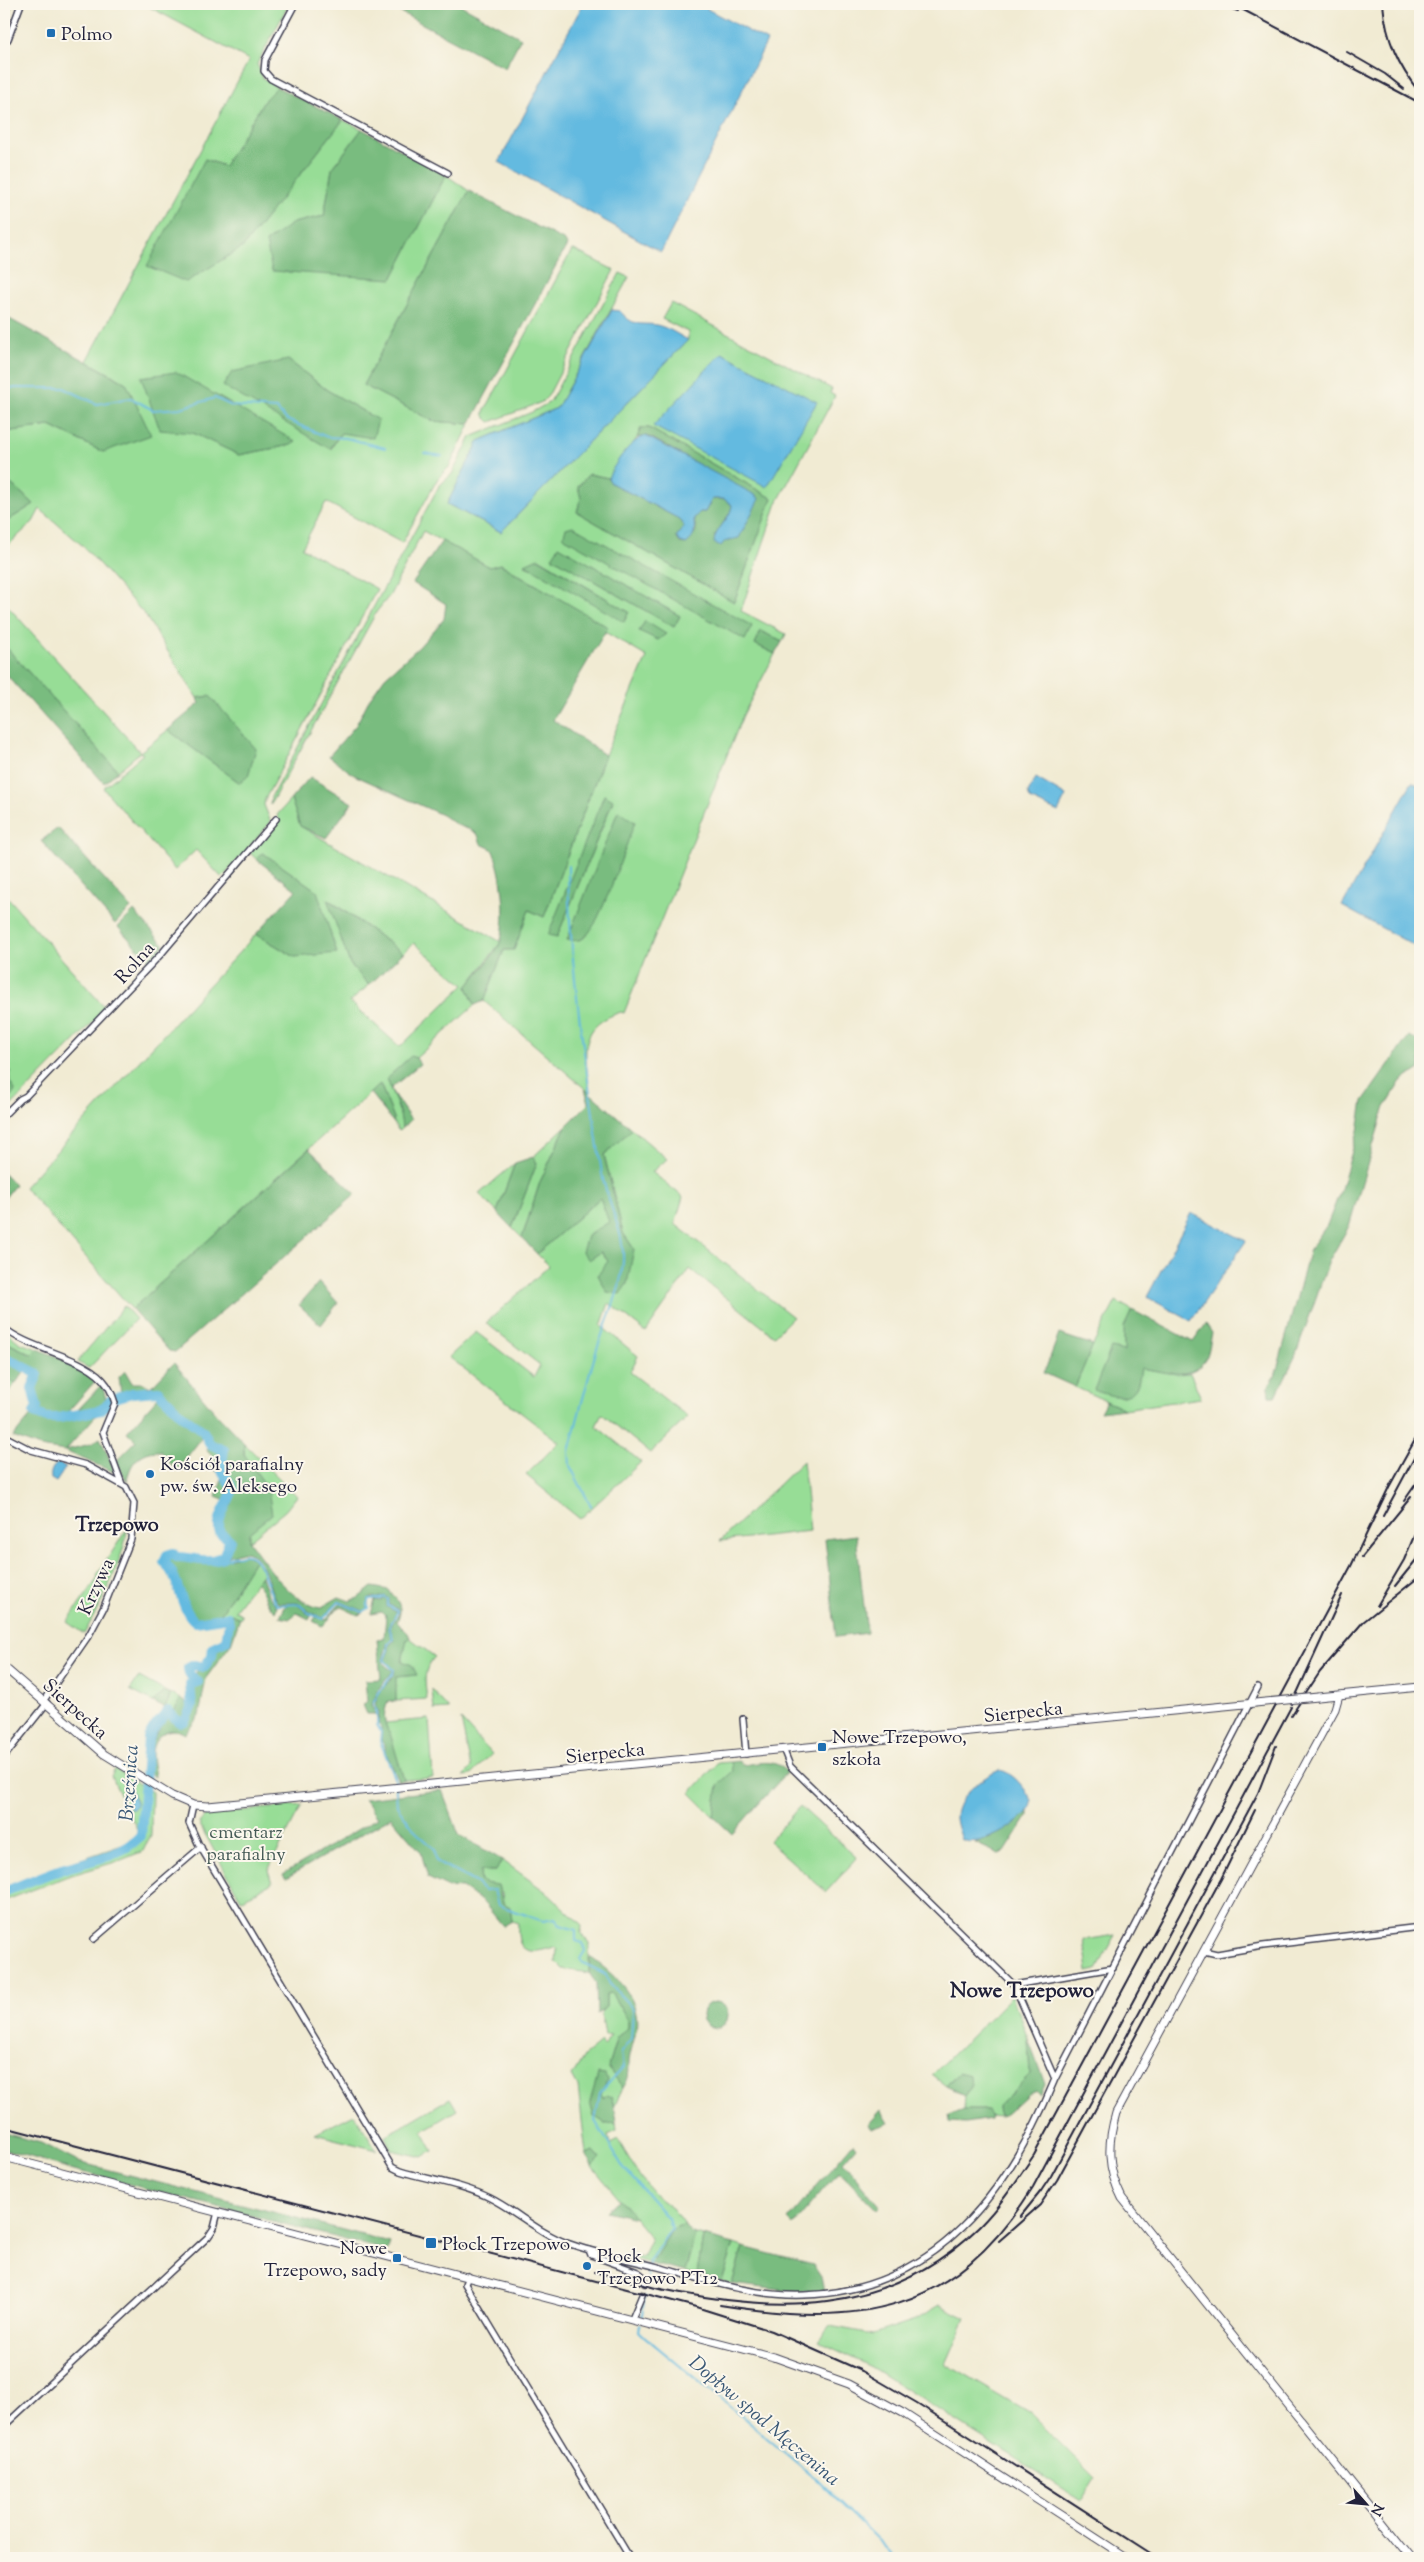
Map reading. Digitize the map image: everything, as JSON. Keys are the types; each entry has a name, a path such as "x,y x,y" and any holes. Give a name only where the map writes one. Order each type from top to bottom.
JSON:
{"street":[{"path":"8,39 20,4"},
{"path":"296,4 265,60 264,71 271,79 448,173"},
{"name":"Rolna","path":"4,1115 20,1099 26,1096 162,953 276,819"},
{"path":"4,1328 21,1341 70,1359 97,1375 107,1385 115,1402 103,1432 122,1484"},
{"path":"4,1436 31,1450 86,1465 122,1484"},
{"name":"Krzywa","path":"4,1757 46,1702 89,1635 124,1562 131,1540 135,1510 133,1498 122,1484"},
{"name":"Sierpecka","path":"4,1667 46,1702 93,1746 158,1787 193,1805 217,1806 1420,1687"},
{"path":"193,1805 190,1823 201,1848 392,2166 400,2171 481,2194 559,2239 589,2250 744,2289 802,2296 847,2290 899,2272 945,2243 982,2209 1010,2169 1055,2079 1252,1703 1258,1687"},
{"path":"1339,1695 1335,1709 1116,2113 1108,2148 1114,2182 1122,2198 1411,2558"},
{"path":"743,1719 746,1754"},
{"path":"784,1751 790,1766 1014,1985 1055,2079"},
{"path":"94,1939 201,1848"},
{"path":"1204,1951 1217,1954 1263,1946 1420,1927"},
{"path":"1014,1985 1113,1968"},
{"path":"4,2157 468,2276 789,2361 857,2388 919,2422 1127,2558"},
{"path":"4,2426 208,2237 214,2228 218,2212"},
{"path":"589,2250 591,2255 638,2272 643,2276 645,2283"},
{"path":"468,2276 465,2284 630,2558"},
{"path":"633,2319 642,2295"}],"green space":[{"path":"4,4 17,4 11,7 4,24"},
{"path":"144,4 289,4 257,64 263,78 277,87 266,98 224,166 205,159 243,247 343,120 362,129 332,169 324,216 293,223 392,279 446,175 469,191 363,385 433,421 470,424 449,467 438,478 402,543 326,502 302,548 377,589 265,799 264,805 271,822 222,878 196,850 175,870 103,788 143,754 140,752 168,730 240,783 210,696 197,698 145,615 83,546 40,509 33,522 4,549 4,523 34,504 4,478 4,432 50,426 103,452 126,383 87,361 249,60","holes":["288,360 327,390 378,420 341,432 331,449","193,433 291,445 239,455"]},
{"path":"385,4 459,4 521,38 505,68"},
{"path":"277,87 343,120 243,247 186,282 147,266 205,159 224,166 266,98"},
{"path":"362,129 446,175 392,279 272,271 266,242 293,223 324,216 332,169"},
{"path":"469,191 565,241 567,245 470,424 433,421 363,385"},
{"path":"572,250 614,270 548,396 542,402 490,422 484,416 484,412"},
{"path":"620,273 629,277 557,408 479,441 447,504 501,532 688,340 688,332 662,319 671,303 832,389 830,393 835,396 777,503 741,611 786,634 782,642 761,631 755,644 775,654 743,715 624,1013 621,1012 606,1018 590,1034 586,1055 590,1093 484,1001 504,950 514,949 529,910 544,917 605,755 647,657 605,632 607,627 501,564 490,567 423,531 390,595 377,611 270,805 271,797 439,486 452,474 471,437 532,412 550,402","holes":["641,428 649,428 772,498 734,602 577,512 581,498 578,486 589,474 608,478 637,438","560,547 680,616 674,627 552,557","539,558 629,612 525,565","604,795 613,801 557,937"]},
{"path":"4,316 126,383 151,435 103,452 50,426 4,432"},
{"path":"288,360 327,390 378,420 373,438 341,433 330,449 223,386 232,372"},
{"path":"176,372 296,442 291,445 239,455 193,433 160,430 141,377"},
{"path":"641,428 649,428 772,498 734,602 577,512 581,498 578,487 589,474 608,478 611,483 681,520 684,527 676,537 680,543 686,544 696,531 694,518 700,512 705,512 712,499 724,499 732,505 731,511 714,537 725,541 759,499 652,438 646,436 637,438"},
{"path":"4,478 34,504 4,523"},
{"path":"573,526 752,626 745,640 563,537 566,528"},
{"path":"442,541 490,567 500,564 608,627 553,720 605,755 544,917 529,910 514,950 504,950 484,1001 475,1005 467,987 496,950 503,930 503,894 499,869 492,849 481,844 478,835 471,830 354,775 329,756 356,725 370,698 385,677 419,647 444,619 446,604 413,583"},
{"path":"559,546 680,616 674,627 552,557"},
{"path":"538,558 629,612 624,622 525,564"},
{"path":"4,602 140,752 118,771 4,645"},
{"path":"645,621 666,634 658,640 639,631"},
{"path":"761,631 782,642 775,654 755,644"},
{"path":"4,645 118,771 104,783 4,672"},
{"path":"210,696 256,749 248,776 240,783 168,730 200,703 197,698"},
{"path":"310,777 352,803 326,838 300,826 291,799"},
{"path":"604,795 613,800 557,937 548,935"},
{"path":"291,799 300,826 501,942 467,987 475,1005 416,1058 411,1057 387,1078 401,1116 402,1128 399,1131 393,1122 394,1118 380,1084 132,1309 24,1187 256,934 295,957 317,891 263,853 256,859 250,853 279,820 277,815","holes":["328,899 403,953 414,943 464,985 400,1047 350,1002 369,985 350,964"]},
{"path":"618,811 635,822 613,883 598,917 585,937 574,941 567,940"},
{"path":"58,828 131,908 115,924 41,841"},
{"path":"263,853 317,891 337,953 295,957 256,934 296,890 256,859"},
{"path":"4,893 106,1009 4,1113 4,1091 9,1096 10,1072 4,1065"},
{"path":"327,899 403,953 369,985 350,964"},
{"path":"134,911 164,945 150,962 118,927"},
{"path":"1409,1036 1420,1041 1420,1069 1401,1081 1384,1109 1349,1226 1329,1261 1295,1357 1276,1396 1269,1396 1268,1387 1275,1377 1310,1249 1327,1225 1340,1192 1358,1131 1363,1101"},
{"path":"411,1056 416,1058 420,1064 391,1089 387,1078"},
{"path":"4,1065 11,1072 9,1081 15,1090 13,1095 8,1096 4,1091"},
{"path":"380,1084 394,1118 393,1122 370,1093"},
{"path":"585,1089 632,1129 604,1155 623,1233 634,1249 627,1284 620,1294 607,1292 598,1275 608,1261 601,1252 589,1260 582,1252 587,1236 609,1222 600,1198 537,1254 522,1238 540,1182 566,1126 589,1103"},
{"path":"392,1092 411,1120 402,1128 400,1115"},
{"path":"566,1126 540,1182 522,1238 512,1228 537,1163 533,1157"},
{"path":"632,1129 667,1159 652,1172 683,1197 675,1224 793,1317 774,1336 690,1269 646,1332 609,1303 601,1326 638,1356 630,1372 688,1417 650,1453 602,1414 596,1426 641,1462 580,1519 526,1475 559,1442 449,1357 476,1332 534,1377 540,1365 486,1323 549,1266 537,1254 600,1198 610,1222 587,1236 608,1261 634,1249 623,1233 604,1154"},
{"path":"309,1149 356,1194 175,1352 169,1351 132,1309"},
{"path":"533,1157 537,1163 512,1228 497,1212 515,1163"},
{"path":"515,1163 497,1212 479,1194"},
{"path":"4,1173 15,1185 4,1199"},
{"path":"319,1282 338,1303 321,1325 299,1305"},
{"path":"1116,1301 1132,1310 1127,1321 1124,1340 1126,1357 1136,1388 1141,1368 1176,1374 1190,1373 1201,1398 1124,1409 1075,1387 1093,1345"},
{"path":"124,1306 136,1319 89,1368 77,1362"},
{"path":"1132,1310 1193,1342 1206,1324 1212,1333 1205,1360 1199,1367 1184,1373 1167,1373 1141,1368 1136,1388 1127,1395 1116,1396 1094,1390 1111,1348 1124,1351 1124,1327"},
{"path":"4,1330 20,1343 38,1349 33,1355 4,1341"},
{"path":"1059,1334 1093,1345 1075,1387 1044,1373"},
{"path":"4,1341 32,1355 38,1349 74,1364 97,1379 64,1416 47,1417 36,1412 38,1405 33,1388 39,1373 28,1365 4,1355"},
{"path":"4,1358 26,1369 15,1384 4,1376"},
{"path":"174,1363 217,1415 244,1443 244,1454 268,1489 272,1514 249,1533 249,1541 280,1581 298,1598 320,1608 339,1597 350,1601 358,1598 372,1587 389,1590 399,1604 400,1612 397,1622 408,1633 410,1638 407,1640 402,1661 412,1665 417,1675 396,1677 396,1701 388,1702 384,1718 404,1780 399,1781 385,1751 385,1746 381,1740 381,1727 378,1724 379,1712 375,1706 378,1695 394,1675 395,1670 385,1660 389,1645 394,1641 390,1627 399,1614 398,1609 389,1605 389,1598 385,1596 372,1597 368,1599 368,1609 364,1611 339,1601 323,1618 308,1611 300,1603 278,1603 262,1566 258,1559 252,1555 243,1552 230,1555 228,1558 225,1556 226,1549 232,1541 228,1536 220,1533 223,1511 231,1506 235,1489 222,1468 227,1451 225,1447 210,1444 196,1423 172,1404 160,1390 121,1394 119,1377 125,1371 132,1383 141,1383 151,1387"},
{"path":"4,1376 15,1384 4,1398"},
{"path":"102,1384 106,1400 101,1408 75,1413"},
{"path":"159,1396 181,1419 201,1430 204,1435 176,1471 161,1451 154,1451 137,1459 130,1469 127,1482 116,1461 136,1441 127,1432"},
{"path":"1106,1401 1124,1409 1100,1412"},
{"path":"99,1412 66,1450 91,1444 100,1438 116,1473 65,1451 40,1447 13,1437 33,1413 47,1420"},
{"path":"244,1443 297,1496 286,1510 249,1541"},
{"path":"209,1445 223,1451 221,1472 218,1473 211,1466 216,1459 207,1450"},
{"path":"803,1461 810,1531 720,1541"},
{"path":"223,1476 232,1490 228,1501 216,1496"},
{"path":"127,1529 117,1567 84,1634 67,1622 98,1578 97,1575"},
{"path":"856,1535 867,1633 836,1637 825,1539"},
{"path":"244,1554 255,1559 218,1618 205,1618 197,1621 193,1619 181,1595 178,1578 165,1563 168,1555 195,1562 209,1562"},
{"path":"255,1559 263,1573 235,1610 242,1615 240,1618 232,1614 230,1618 228,1615 218,1618"},
{"path":"262,1576 268,1595 277,1607 275,1612 255,1582"},
{"path":"385,1598 387,1599 387,1607 397,1612 388,1627 392,1638 391,1642 387,1643 383,1661 393,1671 380,1687 371,1705 376,1714 367,1714 363,1705 367,1701 365,1680 381,1679 377,1639 384,1638 386,1616 382,1612 371,1614 375,1600 380,1601"},
{"path":"340,1604 364,1613 358,1615 341,1607 322,1626 313,1621 316,1617 326,1620"},
{"path":"286,1605 299,1605 306,1613 311,1615 309,1619 297,1613 289,1619 280,1617"},
{"path":"232,1614 240,1618 231,1644 206,1678 199,1716 185,1734 174,1730 168,1731 159,1736 155,1741 152,1753 155,1777 146,1770 149,1746 170,1712 178,1723 185,1722 193,1705 190,1691 192,1685 199,1684 194,1676 199,1668 204,1668 213,1658 214,1648 226,1643"},
{"path":"410,1638 435,1657 426,1672 427,1699 396,1701 395,1677 416,1675 402,1661 407,1640"},
{"path":"139,1677 165,1691 153,1702 130,1690"},
{"path":"432,1690 449,1709 434,1710"},
{"path":"165,1691 171,1694 165,1708 153,1702"},
{"path":"171,1694 181,1699 173,1713 165,1708"},
{"path":"181,1699 191,1706 184,1719 179,1721 173,1713"},
{"path":"170,1712 149,1746 153,1732"},
{"path":"429,1719 433,1778 404,1780 385,1723"},
{"path":"461,1720 492,1754 471,1775 463,1776 471,1768"},
{"path":"738,1761 743,1765 772,1763 787,1772 732,1834 714,1817 718,1785 733,1771 731,1762"},
{"path":"731,1762 734,1771 718,1785 714,1817 690,1793 718,1763"},
{"path":"115,1769 152,1792 151,1835 143,1851 119,1861 68,1876 4,1901 4,1889 49,1870 125,1844 134,1839 138,1831 111,1776"},
{"path":"442,1790 459,1835 502,1860 496,1871 481,1871 480,1880 485,1883 498,1885 503,1903 510,1907 512,1921 503,1926 483,1902 462,1888 447,1887 428,1878 421,1852 391,1817 286,1878 283,1874 377,1818 364,1799"},
{"name":"cmentarz parafialny","path":"302,1805 268,1870 272,1883 241,1900 199,1823 207,1814"},
{"path":"800,1806 857,1858 826,1892 769,1841"},
{"path":"1028,1811 1028,1816 1005,1852 999,1854 975,1843 991,1838"},
{"path":"502,1860 546,1892 582,1925 581,1932 589,1943 589,1973 563,1969 556,1962 557,1950 554,1947 531,1951 526,1950 522,1946 519,1941 518,1923 512,1921 510,1907 503,1903 502,1893 480,1880 481,1871 495,1871"},
{"path":"1116,1935 1097,1969 1088,1971 1084,1940"},
{"path":"590,1957 618,1981 634,2004 637,2018 636,2029 629,2060 628,2076 623,2088 608,2067 617,2037 627,2029 627,2019 611,1993 606,1994 606,2007 597,2014 596,1983 589,1973"},
{"path":"611,1993 627,2019 627,2029 617,2037 608,2067 623,2088 614,2107 612,2098 603,2098 601,2095 593,2093 590,2102 594,2117 605,2124 616,2123 617,2131 608,2135 610,2144 618,2140 640,2177 657,2197 673,2209 684,2224 673,2228 651,2264 631,2258 632,2254 642,2257 651,2238 592,2166 600,2158 594,2151 586,2154 578,2087 572,2076 584,2056 601,2042 603,2047 611,2035 605,2036 601,2012 606,2007 606,1994"},
{"path":"1012,1996 1028,2039 1030,2074 998,2106 999,2117 991,2116 988,2110 964,2110 965,2095 971,2087 958,2073 946,2086 932,2075"},
{"path":"715,2002 724,2006 728,2015 724,2024 715,2028 706,2024 702,2015 706,2006"},
{"path":"1028,2039 1045,2084 1040,2094 1036,2090 1029,2093 1004,2116 999,2117 998,2106 1030,2074"},
{"path":"958,2073 970,2076 971,2087 965,2095 946,2086"},
{"path":"598,2074 605,2075 607,2081 601,2095 603,2098 607,2095 612,2098 616,2123 605,2124 594,2117 590,2102"},
{"path":"450,2098 457,2110 422,2131 433,2151 423,2157 391,2150 385,2136"},
{"path":"881,2110 889,2123 871,2129 868,2125"},
{"path":"964,2110 988,2110 991,2116 990,2119 965,2123 949,2122 948,2115"},
{"path":"354,2114 377,2150 315,2134"},
{"path":"4,2133 41,2143 78,2162 390,2242 388,2251 74,2170 4,2149"},
{"path":"853,2143 856,2147 843,2162 880,2207 877,2210 839,2171 793,2225 788,2220"},
{"path":"594,2151 600,2158 592,2166 586,2154"},
{"path":"620,2199 635,2218 606,2211"},
{"path":"684,2224 690,2232 695,2234 685,2272 651,2264 673,2228"},
{"path":"695,2234 703,2236 697,2275 685,2272"},
{"path":"703,2236 734,2244 722,2281 697,2275"},
{"path":"734,2244 743,2247 732,2284 722,2281"},
{"path":"743,2247 813,2265 821,2277 824,2291 796,2292 732,2284"},
{"path":"940,2305 966,2318 946,2364 1031,2414 1095,2478 1081,2500 871,2367 819,2342 831,2326 873,2334 915,2320"}],"water":[{"path":"583,4 708,4 707,9 767,41 661,252 499,162"},
{"path":"612,310 620,311 636,323 657,325 673,331 688,340 501,532 447,504 479,441 557,408"},
{"path":"722,353 817,402 767,487 653,426"},
{"path":"646,436 757,496 759,499 739,538 725,541 721,546 714,543 717,533 731,510 732,505 724,499 712,499 705,512 700,512 694,518 693,535 686,544 680,542 676,537 684,527 681,520 611,483 608,478 619,459 634,442"},
{"path":"1036,778 1066,796 1058,812 1030,799 1028,793"},
{"path":"1412,782 1420,787 1420,949 1342,906"},
{"path":"1191,1213 1246,1241 1191,1321 1147,1297"},
{"path":"58,1463 66,1467 56,1482 51,1479 51,1474 53,1468"},
{"path":"1000,1770 1010,1774 1026,1791 1032,1800 1029,1810 1016,1823 998,1834 978,1841 962,1840 957,1826 957,1809 978,1782"},
{"path":"126,1790 131,1790 137,1805 133,1809 130,1808"}],"waterway":[{"path":"4,388 64,388 97,404 131,398 153,410 180,408 215,398 232,406 276,409 287,420 327,437 346,438 385,448"},
{"path":"424,453 442,456"},
{"path":"568,866 575,982 585,1059 604,1185 619,1229 623,1251 622,1274 596,1352 569,1451 570,1466 591,1506"},
{"name":"Brzeźnica","path":"4,1357 38,1374 32,1388 37,1407 34,1413 47,1418 59,1418 101,1410 112,1399 132,1393 158,1391 183,1416 203,1431 210,1444 224,1450 221,1469 233,1489 219,1522 220,1533 230,1540 223,1557 203,1560 175,1557 173,1553 167,1555 164,1562 174,1576 190,1617 196,1622 228,1617 229,1623 226,1641 213,1647 212,1656 204,1667 194,1665 188,1668 189,1674 198,1682 190,1685 192,1706 185,1721 179,1722 168,1711 148,1738 141,1836 134,1843 115,1853 62,1869 4,1892"},
{"name":"Dopływ spod Męczenina","path":"223,1557 229,1559 233,1556 247,1555 254,1558 263,1572 277,1605 300,1604 307,1612 323,1619 339,1602 363,1612 369,1608 367,1604 369,1599 385,1597 388,1599 388,1606 398,1611 389,1627 393,1639 388,1644 384,1660 394,1670 373,1704 377,1712 377,1725 381,1732 380,1741 395,1778 397,1806 416,1832 435,1849 436,1861 476,1883 484,1891 494,1890 498,1905 543,1921 555,1919 560,1925 576,1930 576,1941 583,1943 585,1951 580,1959 583,1963 606,1974 609,1983 633,2009 631,2039 621,2052 623,2067 600,2093 595,2121 624,2169 668,2218 671,2229 649,2261 648,2284"},
{"name":"Dopływ spod Męczenina","path":"641,2320 645,2296"},
{"name":"Dopływ spod Męczenina","path":"640,2325 639,2331 644,2336 814,2477 896,2558"}],"tunnel":[{"path":"642,2295 645,2283"}],"railway":[{"path":"1218,4 1238,11"},
{"path":"1232,4 1420,103"},
{"path":"1383,4 1387,29 1394,52 1405,73 1420,93"},
{"path":"1347,52 1385,74 1404,89"},
{"path":"656,2288 743,2302 786,2304 827,2301 867,2293 906,2278 943,2257 987,2219 1034,2155 1351,1566 1389,1487 1420,1431"},
{"path":"1383,1516 1420,1447"},
{"path":"1404,1501 1420,1478"},
{"path":"1362,1557 1411,1497"},
{"path":"1377,1606 1404,1560 1420,1522"},
{"path":"1395,1586 1420,1555"},
{"path":"1291,1716 1320,1672 1363,1622 1420,1576"},
{"path":"1292,1704 1342,1595"},
{"path":"720,2305 770,2312 816,2314 859,2311 899,2303 935,2287 970,2263 1002,2230 1033,2187 1291,1707"},
{"path":"1020,2217 1051,2176 1258,1793 1276,1746"},
{"path":"999,2241 1040,2205 1057,2180 1221,1879 1255,1810"},
{"path":"4,2127 696,2307 772,2331 862,2371 917,2403 1158,2558"},
{"path":"595,2272 663,2290"}],"place":[{"name":"Polmo","path":"51,33"},
{"name":"Kościół parafialny pw. św. Aleksego","path":"150,1474"},
{"name":"Nowe Trzepowo, szkoła","path":"822,1747"},
{"name":"Płock Trzepowo","path":"431,2243"},
{"name":"Nowe Trzepowo, sady","path":"397,2258"},
{"name":"Płock Trzepowo PT12","path":"587,2266"}],"district":[{"name":"Trzepowo","path":"117,1524"},
{"name":"Nowe Trzepowo","path":"1022,1990"}]}
